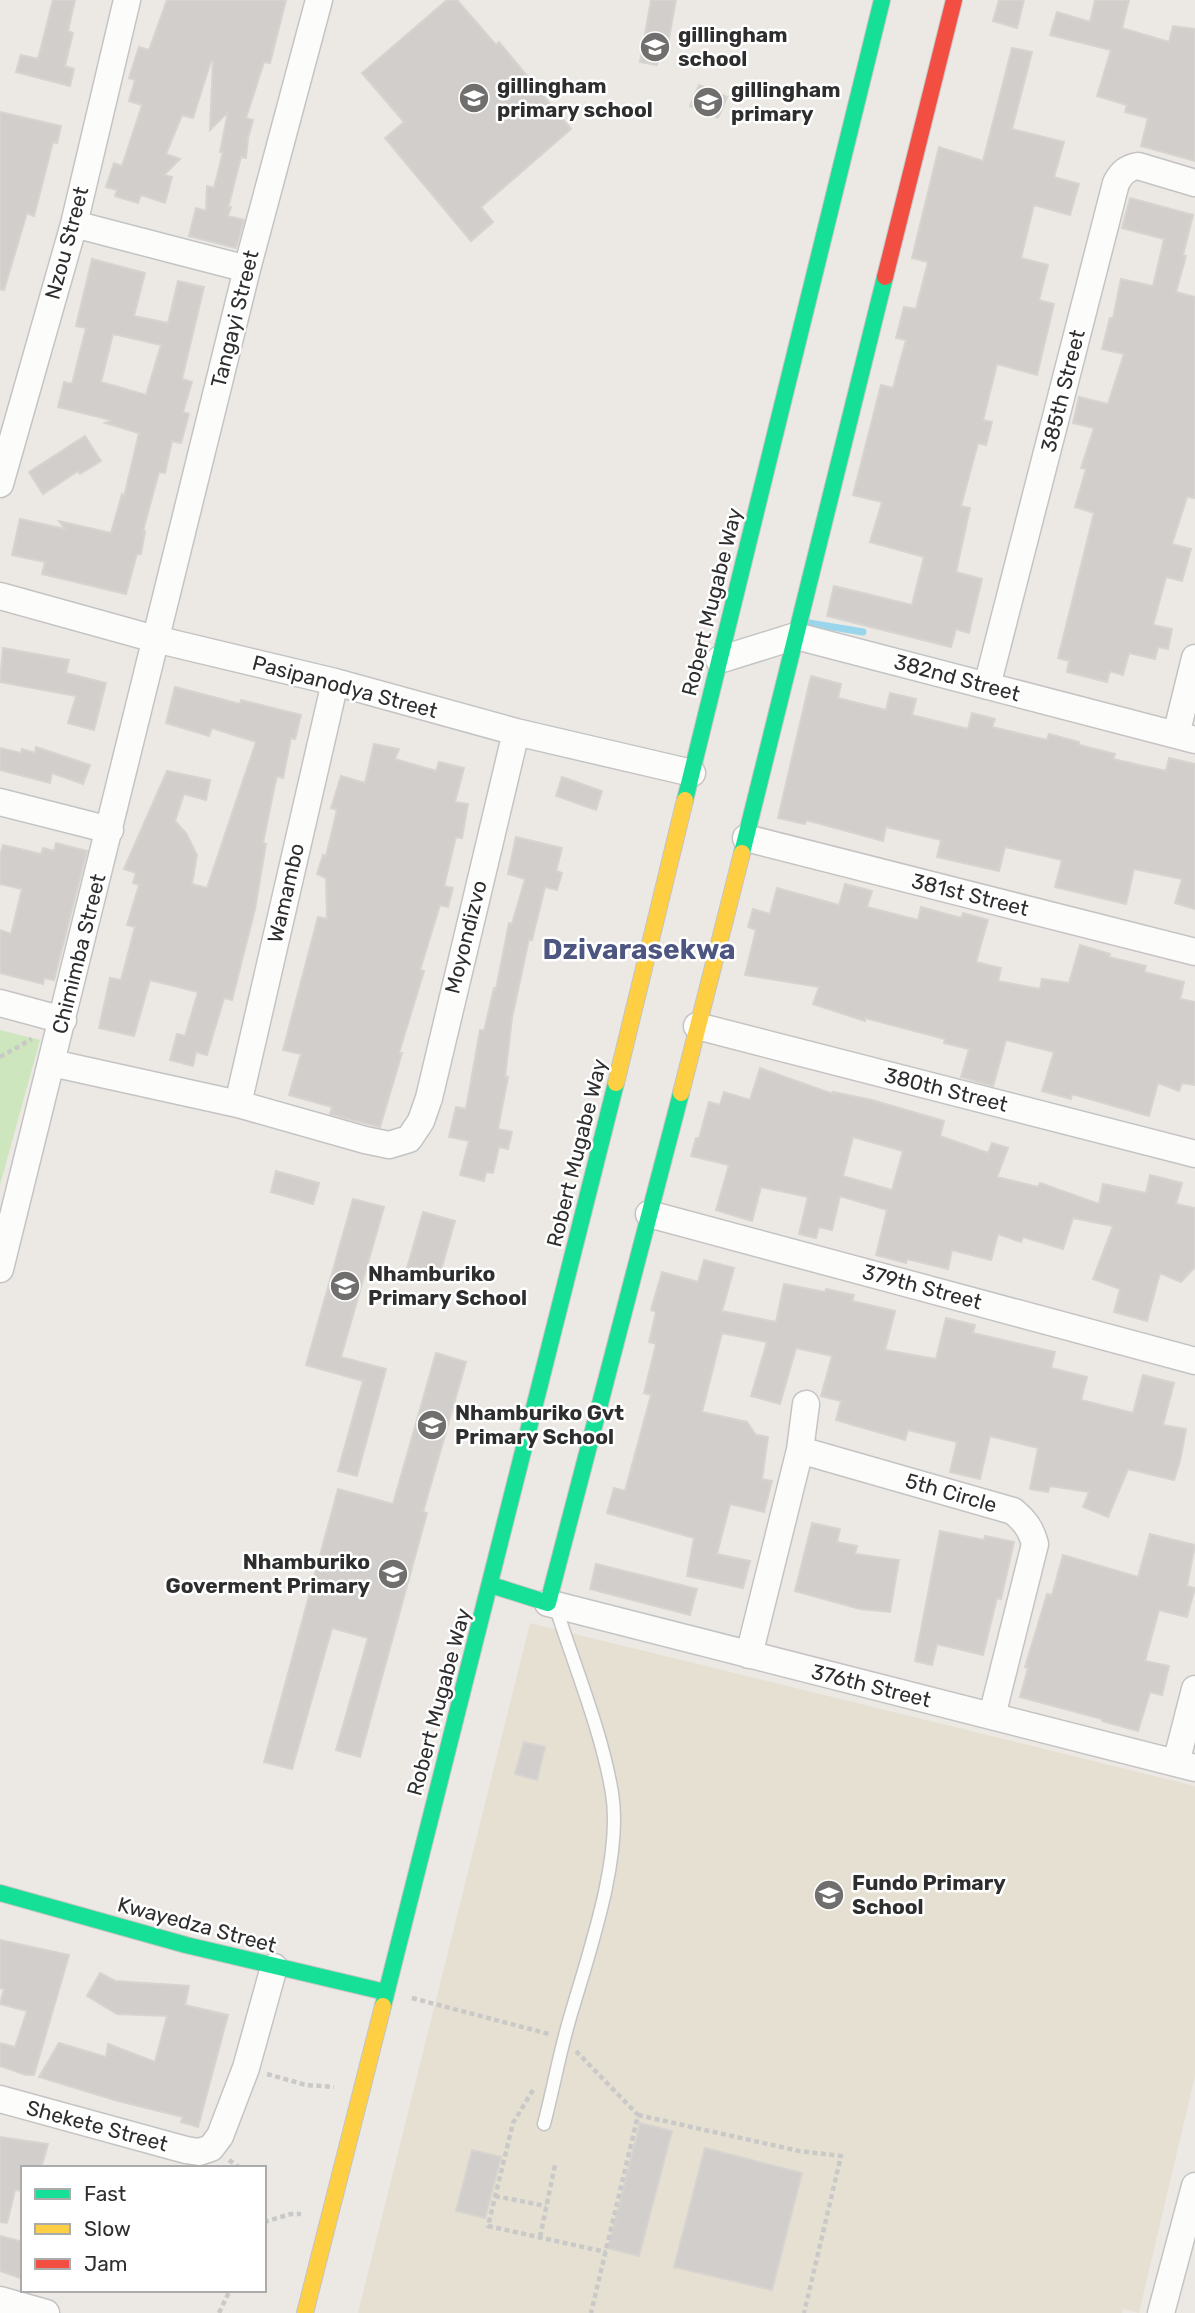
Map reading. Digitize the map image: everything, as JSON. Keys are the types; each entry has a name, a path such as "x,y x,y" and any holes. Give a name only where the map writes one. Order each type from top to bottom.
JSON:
{"street":[{"name":"Nzou Street","path":"0,484 10,406 74,224 127,0"},
{"name":"Tangayi Street","path":"155,639 247,269 319,0"},
{"name":"Robert Mugabe Way","path":"305,2313 491,1585 882,0"},
{"path":"491,1585 552,1604 954,0"},
{"name":"385th Street","path":"987,686 1116,183 1121,174 1138,166 1195,183"},
{"path":"74,224 247,269"},
{"name":"Pasipanodya Street","path":"0,596 155,639 335,682 516,732 692,773"},
{"path":"719,660 796,636"},
{"name":"382nd Street","path":"796,636 1185,738"},
{"name":"Chimimba Street","path":"0,1269 155,639"},
{"path":"1185,738 1195,658"},
{"name":"Wamambo","path":"238,1104 335,682"},
{"name":"Moyondizvo","path":"238,1104 389,1145 409,1139 421,1121 429,1098 516,732"},
{"path":"0,802 110,830"},
{"name":"381st Street","path":"746,838 1195,952"},
{"path":"0,1003 63,1020"},
{"name":"380th Street","path":"697,1026 1195,1154"},
{"path":"52,1063 238,1104"},
{"name":"379th Street","path":"649,1214 1195,1361"},
{"path":"749,1655 800,1450 806,1404"},
{"name":"5th Circle","path":"800,1450 1013,1511 1025,1521 1035,1544 992,1717"},
{"name":"376th Street","path":"552,1604 1186,1766"},
{"path":"1186,1766 1195,1689"},
{"name":"Kwayedza Street","path":"0,1893 274,1967 385,1992"},
{"name":"Shekete Street","path":"0,2099 186,2150 199,2152 211,2148 219,2136 246,2068 274,1967"},
{"path":"1161,2313 1191,2215 1195,2186"},
{"path":"0,2300 46,2313"}],"lane":[{"path":"544,2124 564,2038 603,1900 614,1839 612,1794 599,1740 552,1604"}],"path":[{"path":"246,2068 306,2085 361,2089"},
{"path":"539,2081 513,2123 488,2226 606,2252"},
{"path":"638,2115 799,2151 841,2156 804,2313"},
{"path":"540,2237 555,2165"},
{"path":"495,2196 546,2206"},
{"path":"219,2313 229,2292"}],"shaded area":[{"name":"Fundo Primary School","path":"530,1623 1195,1786 1195,2076 1139,2313 1123,2309 1122,2313 358,2313"}],"green space":[{"path":"0,1030 40,1040 0,1185"}],"building":[{"path":"53,0 75,0 68,31 73,33 65,66 74,69 70,86 16,72 21,55 38,59"},
{"path":"167,0 286,0 270,63 264,62 246,118 253,120 246,158 241,157 228,208 231,207 228,216 244,220 236,248 189,236 196,208 206,211 207,186 214,188 223,152 220,152 228,112 210,130 213,61 193,118 182,115 166,154 180,159 164,175 172,177 165,203 141,195 138,203 115,196 117,190 106,187 114,163 122,166 142,105 129,101 135,80 129,78 139,47 149,50"},
{"path":"447,0 457,0 496,45 499,42 571,129 481,207 493,222 471,241 385,138 404,122 362,73"},
{"path":"651,0 676,0 666,54 659,53 657,65 640,62"},
{"path":"999,0 1024,0 1017,28 993,21"},
{"path":"1095,0 1129,0 1122,28 1169,42 1173,26 1195,29 1195,161 1141,146 1148,118 1125,112 1127,105 1097,96 1111,50 1050,35 1057,12 1090,22"},
{"path":"1012,48 1032,52 1012,129 1064,142 1054,177 1079,184 1070,215 1034,205 1021,258 1048,265 1039,300 1054,304 1037,375 997,364 983,420 992,422 986,445 978,443 961,506 970,508 956,572 982,579 969,633 956,629 951,647 827,616 834,586 912,605 924,557 870,542 882,502 853,495 881,385 893,388 906,340 896,338 904,307 916,309 928,262 912,258 939,147 983,161"},
{"name":"gillingham primary","path":"699,85 727,97 718,118 690,106"},
{"path":"0,112 61,126 57,143 53,142 34,216 27,213 4,290 0,289"},
{"path":"1130,198 1193,215 1176,292 1195,297 1195,498 1187,497 1172,544 1191,549 1182,581 1166,577 1153,625 1172,629 1168,649 1158,647 1155,659 1129,653 1123,675 1110,671 1107,682 1067,672 1069,661 1058,658 1094,513 1075,507 1086,469 1081,468 1094,428 1073,423 1079,397 1108,404 1124,354 1102,349 1110,318 1113,318 1121,279 1153,286 1164,239 1122,228"},
{"path":"92,259 145,273 134,316 168,323 178,281 204,287 182,379 192,382 183,412 189,414 181,443 172,441 165,473 159,472 143,531 141,554 137,554 126,594 42,574 45,562 12,555 20,519 65,529 59,521 111,533 122,494 124,497 139,433 105,423 111,420 58,407 64,382 72,384 86,328 76,326","holes":["113,334 161,345 146,395 101,382"]},
{"path":"85,436 101,461 80,474 78,471 43,494 29,472"},
{"path":"3,648 69,660 66,673 106,683 94,730 68,723 76,696 0,682"},
{"path":"811,676 841,684 838,698 886,710 890,693 916,699 912,715 968,729 972,713 995,719 992,727 1047,740 1049,734 1115,754 1113,759 1166,771 1169,758 1195,764 1195,909 1175,903 1182,879 1134,869 1126,904 1055,887 1062,860 1005,847 999,871 937,857 941,840 886,827 883,841 806,820 805,824 778,818"},
{"path":"175,687 240,704 241,700 301,715 295,739 291,738 283,778 277,776 263,843 266,844 255,909 232,1000 224,998 207,1055 196,1052 193,1066 170,1060 177,1034 185,1036 198,992 150,980 134,1036 99,1028 110,978 121,980 135,927 127,925 139,885 133,883 136,873 124,869 167,771 210,780 206,800 184,794 175,821 186,833 197,855 192,884 207,888 256,742 212,728 209,736 166,723"},
{"path":"374,744 399,749 395,759 436,771 439,762 464,768 455,802 468,804 462,838 456,837 444,886 453,888 448,907 440,905 420,970 424,971 380,1127 330,1114 332,1107 289,1095 301,1054 283,1050 318,917 327,919 326,878 317,874 323,855 326,856 337,810 331,808 341,776 365,783"},
{"path":"36,747 90,765 83,784 52,773 50,783 0,770 0,748 21,753 22,749 35,753"},
{"path":"562,777 602,791 596,810 556,796"},
{"path":"516,837 562,848 556,871 562,873 557,890 545,887 532,940 529,939 512,1018 505,1077 508,1077 498,1129 512,1132 508,1149 499,1147 493,1173 486,1172 484,1181 460,1175 469,1141 449,1137 456,1107 466,1109 480,1030 484,1031 494,988 496,989 509,923 512,924 525,879 508,874"},
{"path":"56,843 87,851 54,980 44,978 43,984 0,973 0,930 11,934 22,889 0,884 0,856 3,845 41,854 43,848 54,851"},
{"path":"845,884 872,891 867,907 918,920 921,907 961,918 963,913 988,920 976,962 1001,968 998,981 1040,989 1042,979 1069,983 1080,945 1110,954 1109,957 1146,966 1144,972 1184,982 1180,999 1195,1002 1195,1085 1182,1083 1179,1091 1158,1083 1149,1116 1072,1094 1071,1099 1042,1091 1054,1052 1006,1040 993,1086 961,1077 969,1049 944,1043 945,1039 865,1018 865,1021 813,1004 819,987 745,975 756,930 748,927 753,909 770,914 777,888 839,905"},
{"path":"760,1068 833,1094 872,1100 944,1121 940,1136 988,1153 992,1143 1008,1148 997,1177 1038,1187 1040,1183 1099,1204 1103,1184 1146,1193 1150,1175 1182,1183 1176,1204 1195,1208 1195,1267 1181,1282 1160,1273 1147,1321 1114,1312 1120,1289 1093,1279 1113,1226 1073,1218 1063,1249 1023,1237 1021,1242 998,1234 991,1260 952,1250 948,1269 907,1259 906,1263 876,1255 887,1210 840,1196 832,1230 819,1227 816,1238 799,1234 808,1197 761,1187 752,1221 716,1210 729,1165 691,1156 696,1138 699,1138 709,1102 720,1105 724,1092 750,1100","holes":["853,1137 903,1151 892,1190 843,1176"]},
{"path":"276,1171 319,1183 313,1204 271,1192"},
{"name":"Nhamburiko Primary School","path":"353,1199 384,1207 341,1357 386,1369 357,1476 338,1471 363,1381 306,1365"},
{"name":"Nhamburiko Primary School","path":"423,1212 455,1221 439,1277 407,1268"},
{"path":"704,1260 734,1268 722,1311 776,1322 784,1284 825,1292 826,1289 854,1295 852,1301 895,1311 885,1350 936,1359 946,1318 975,1325 973,1333 1055,1352 1051,1368 1087,1377 1081,1400 1133,1413 1143,1375 1174,1383 1163,1425 1186,1429 1174,1480 1128,1469 1108,1517 1083,1507 1089,1492 1050,1486 1048,1492 1030,1489 1038,1448 990,1436 980,1479 950,1472 957,1442 908,1430 905,1440 836,1420 841,1401 821,1396 832,1356 796,1348 780,1404 751,1396 767,1342 722,1333 702,1412 747,1422 756,1435 768,1437 762,1479 772,1481 764,1512 730,1504 717,1554 750,1561 743,1588 687,1576 694,1538 607,1513 614,1488 625,1491 651,1395 644,1393 656,1344 649,1342 656,1312 651,1310 662,1272 698,1282"},
{"path":"436,1353 466,1362 423,1512 427,1513 360,1757 336,1750 368,1638 332,1628 292,1769 264,1762 338,1489 393,1504"},
{"path":"812,1523 840,1529 837,1542 857,1546 855,1554 899,1560 890,1612 860,1609 795,1591"},
{"path":"940,1531 984,1540 985,1536 1014,1542 1001,1599 997,1598 983,1655 937,1644 932,1665 915,1661"},
{"path":"1150,1534 1195,1545 1187,1586 1195,1588 1187,1617 1159,1610 1145,1661 1169,1666 1162,1695 1150,1692 1138,1731 1020,1697 1028,1668 1025,1667 1047,1594 1052,1595 1063,1555 1138,1577"},
{"path":"596,1564 697,1589 690,1615 590,1589"},
{"path":"524,1742 545,1747 537,1780 515,1774"},
{"path":"0,1940 69,1955 34,2075 0,2066 0,2043 15,2047 27,2011 0,2004 4,1989 0,1988"},
{"path":"100,1973 115,1981 189,1986 185,2005 228,2015 198,2127 181,2122 183,2117 39,2077 59,2043 106,2057 108,2044 155,2062 167,2016 117,2014 87,1996"},
{"path":"640,2123 672,2131 639,2256 608,2248"},
{"path":"0,2137 48,2144 42,2166 21,2166 21,2191 15,2190 7,2223 0,2222"},
{"path":"705,2148 802,2173 772,2290 674,2267"},
{"path":"472,2150 501,2157 485,2218 456,2211"},
{"path":"0,2236 21,2241 21,2278 0,2271"}],"waterway":[{"path":"809,623 863,632"}],"traffic: fast":[{"path":"685,800 882,0"},
{"path":"742,853 885,277"},
{"path":"383,2006 616,1083"},
{"path":"491,1585 548,1603 681,1093"},
{"path":"0,1893 186,1945 385,1992"}],"traffic: slow":[{"path":"616,1083 685,800"},
{"path":"681,1093 742,853"},
{"path":"305,2313 383,2006"}],"traffic: jam":[{"path":"885,277 954,0"}],"place":[{"name":"gillingham school","path":"655,47"},
{"name":"gillingham primary school","path":"474,98"},
{"name":"gillingham primary","path":"708,102"},
{"name":"Nhamburiko Primary School","path":"345,1286"},
{"name":"Nhamburiko Gvt Primary School","path":"432,1425"},
{"name":"Nhamburiko Goverment Primary","path":"393,1574"},
{"name":"Fundo Primary School","path":"829,1895"}],"district":[{"name":"Dzivarasekwa","path":"639,949"}]}
